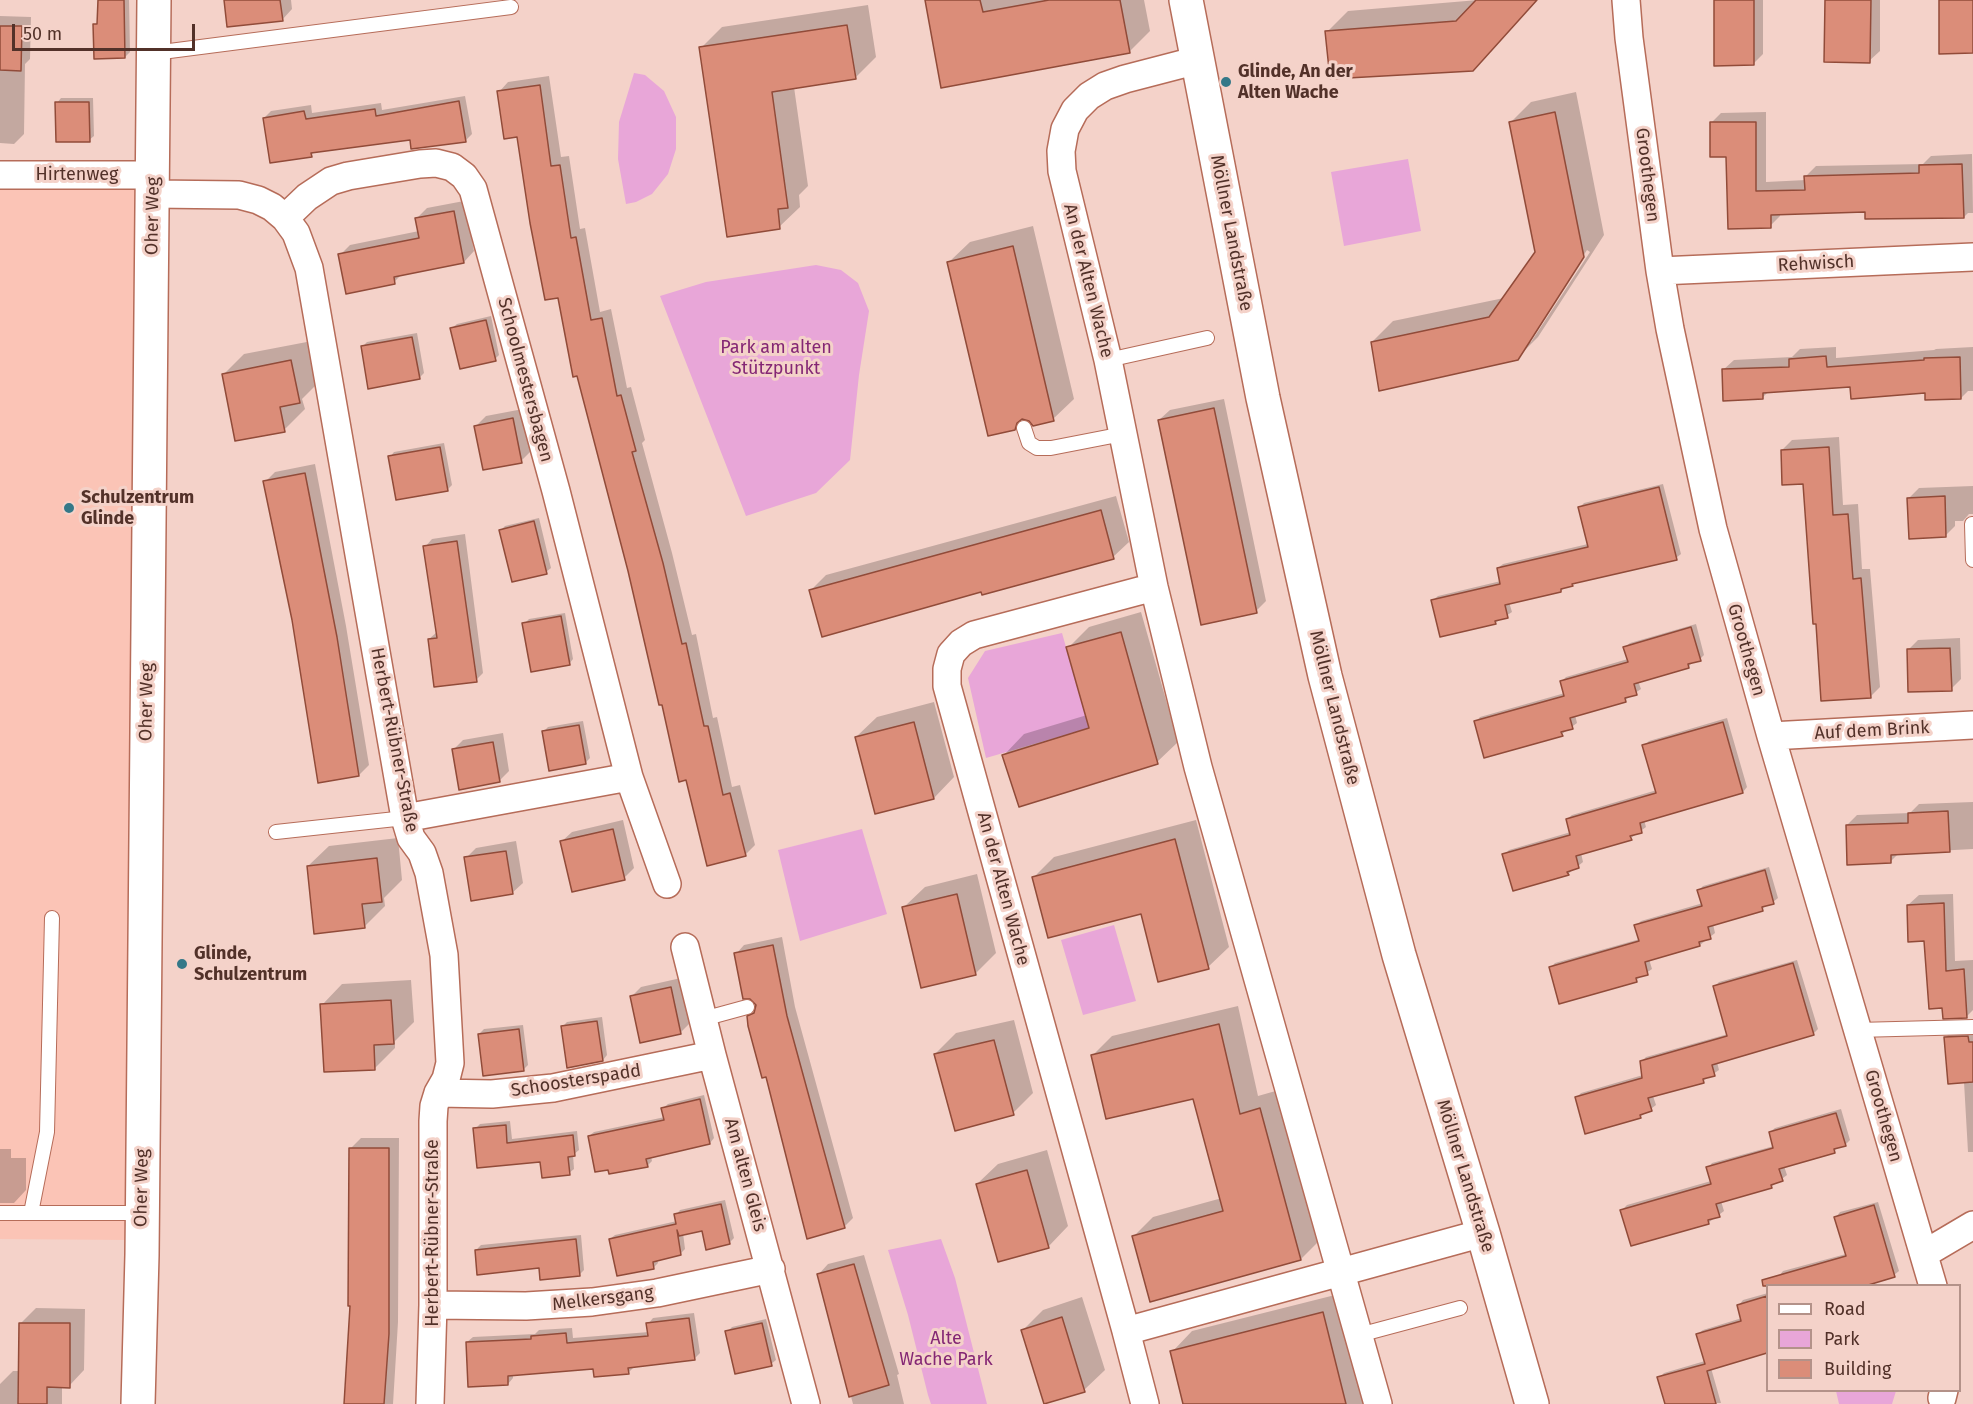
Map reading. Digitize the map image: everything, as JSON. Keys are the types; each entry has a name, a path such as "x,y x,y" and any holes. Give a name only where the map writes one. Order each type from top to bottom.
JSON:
{"main road":[{"name":"Oher Weg","path":"138,1404 142,1213 154,0"},
{"name":"Möllner Landstraße","path":"1186,0 1263,398 1325,676 1399,955 1532,1404"}],"street":[{"name":"Groothegen","path":"1626,0 1660,272 1713,529 1771,736 1932,1284"},
{"name":"An der Alten Wache","path":"1198,60 1105,86 1089,96 1075,111 1065,129 1061,151 1062,171 1108,360 1154,587 1209,809 1378,1404"},
{"name":"Schoolmestersbagen","path":"285,218 307,197 332,181 348,176 420,164 452,167 465,176 473,189 556,491 629,777 667,884"},
{"name":"Hirtenweg","path":"0,175 153,184"},
{"name":"Herbert-Rübner-Straße","path":"153,184 239,195 272,207 296,232 309,268 405,818 411,838 422,853 429,873 444,955 450,1063 446,1079 434,1106 433,1120 433,1305 430,1404"},
{"name":"Rehwisch","path":"1660,272 1973,257"},
{"name":"An der Alten Wache","path":"1145,1404 947,686 947,669 951,654 961,643 974,635 1154,587"},
{"name":"Auf dem Brink","path":"1771,736 1973,725"},
{"path":"405,818 629,777"},
{"name":"Am alten Gleis","path":"685,947 806,1404"},
{"name":"Schoosterspadd","path":"438,1093 492,1094 552,1088 712,1055"},
{"path":"1923,1254 1973,1225"},
{"path":"1126,1331 1483,1233"},
{"name":"Melkersgang","path":"433,1305 526,1306 592,1302 657,1293 771,1269"}],"lane":[{"path":"154,52 511,7"},
{"path":"1108,360 1207,338"},
{"path":"1024,428 1029,443 1037,448 1051,448 1123,434"},
{"path":"1972,524 1973,560"},
{"path":"276,832 405,818"},
{"path":"31,1213 48,1132 52,918"},
{"path":"703,1019 747,1007"},
{"path":"1857,1030 1973,1027"},
{"path":"0,1213 142,1213"},
{"path":"1359,1335 1460,1308"}],"shaded area":[{"name":"Schulzentrum Glinde","path":"0,188 141,190 129,1240 0,1239"}],"green space":[{"path":"634,73 645,75 664,91 676,117 676,149 668,174 652,194 626,204 618,159 619,122"},
{"path":"1408,159 1421,231 1344,246 1331,172"},
{"name":"Park am alten Stützpunkt","path":"816,265 841,270 858,283 869,311 859,375 850,460 816,493 746,516 660,296 706,282"},
{"path":"1062,633 1089,728 986,758 968,678 985,651"},
{"path":"862,829 887,914 800,941 778,850"},
{"path":"1114,925 1136,1001 1083,1015 1061,940"},
{"name":"Alte Wache Park","path":"941,1239 955,1278 987,1404 931,1404 928,1395 908,1315 888,1250"},
{"path":"1836,1392 1896,1392 1892,1404 1839,1404"}],"building":[{"path":"98,0 124,0 125,58 94,59 93,24 97,24"},
{"path":"224,0 280,0 283,21 227,27"},
{"path":"925,0 980,0 983,12 1049,0 1120,0 1130,53 941,88"},
{"path":"1476,0 1537,0 1473,71 1330,79 1325,31 1456,21"},
{"path":"1714,0 1754,0 1754,65 1714,66"},
{"path":"1825,0 1871,0 1870,63 1824,62"},
{"path":"1939,0 1973,0 1973,53 1939,54"},
{"path":"847,25 856,79 772,92 788,208 778,209 780,229 727,237 699,47"},
{"path":"0,26 22,26 21,71 0,70"},
{"path":"540,85 551,166 560,165 571,238 576,237 591,320 602,318 617,396 621,395 636,451 632,452 663,563 682,644 686,643 704,726 708,726 723,795 730,793 746,856 707,866 686,780 679,782 662,705 659,705 628,571 577,376 573,377 558,298 545,300 517,137 504,139 497,91"},
{"path":"459,101 466,142 411,149 410,140 311,153 312,157 270,163 263,118 304,111 306,119 375,109 376,116"},
{"path":"55,102 89,102 90,142 56,142"},
{"path":"1555,112 1584,257 1518,360 1379,391 1371,342 1489,317 1535,252 1509,122"},
{"path":"1710,122 1756,122 1756,191 1805,190 1804,176 1919,173 1919,165 1962,164 1964,218 1865,219 1865,212 1771,215 1771,228 1728,229 1726,157 1710,157"},
{"path":"454,211 464,263 394,277 395,284 346,294 338,254 419,238 415,218"},
{"path":"1013,246 1054,421 1033,426 1029,421 1022,419 1017,423 1015,430 988,436 947,262"},
{"path":"486,320 496,361 460,369 450,328"},
{"path":"412,337 420,379 368,389 361,346"},
{"path":"1826,356 1827,367 1960,357 1961,399 1925,400 1925,393 1851,399 1850,387 1763,393 1763,399 1723,401 1722,369 1789,367 1789,359"},
{"path":"291,360 300,403 280,407 285,432 235,441 222,374"},
{"path":"1214,408 1257,613 1201,625 1158,420"},
{"path":"513,418 522,463 483,470 474,426"},
{"path":"440,447 448,491 396,500 388,456"},
{"path":"1829,447 1833,515 1848,514 1853,579 1861,578 1871,698 1821,701 1803,484 1782,485 1781,450"},
{"path":"305,473 337,637 359,776 318,783 292,620 263,481"},
{"path":"1659,487 1677,560 1572,584 1573,586 1561,589 1561,592 1505,605 1508,618 1495,621 1496,624 1440,637 1431,600 1500,584 1497,568 1588,547 1578,507"},
{"path":"1945,496 1946,537 1909,539 1907,498"},
{"path":"1101,510 1114,559 982,595 981,592 822,637 809,590"},
{"path":"534,521 547,574 512,582 499,530"},
{"path":"457,541 477,682 434,687 428,639 437,638 423,546"},
{"path":"561,616 570,665 531,672 522,623"},
{"path":"1691,627 1701,661 1688,664 1689,668 1634,684 1637,695 1625,698 1626,702 1570,718 1573,729 1561,732 1563,736 1484,758 1474,721 1564,696 1560,681 1628,662 1623,647"},
{"path":"1121,632 1158,764 1019,807 1002,755 1089,728 1066,647"},
{"path":"1950,648 1952,691 1908,692 1907,649"},
{"path":"914,722 934,799 875,814 855,737"},
{"path":"1723,722 1743,793 1640,823 1642,833 1630,836 1632,840 1576,856 1579,868 1567,872 1569,875 1513,891 1502,854 1570,835 1566,819 1656,793 1642,745"},
{"path":"579,725 586,764 549,771 542,731"},
{"path":"493,742 500,782 459,790 452,749"},
{"path":"1948,811 1950,852 1891,855 1891,863 1847,865 1846,825 1908,823 1908,813"},
{"path":"613,829 625,880 572,892 560,841"},
{"path":"1175,839 1209,969 1158,982 1141,914 1048,938 1032,877"},
{"path":"506,851 513,894 471,901 464,857"},
{"path":"377,858 382,902 362,904 365,928 314,934 307,866"},
{"path":"1765,870 1774,904 1762,907 1763,911 1708,927 1711,939 1699,942 1700,946 1645,962 1648,975 1636,978 1637,982 1559,1004 1549,967 1639,941 1634,925 1702,906 1697,890"},
{"path":"957,894 976,975 921,988 902,907"},
{"path":"1944,903 1946,971 1964,969 1967,1018 1943,1019 1942,1008 1929,1009 1924,941 1908,942 1907,905"},
{"path":"773,945 787,1016 845,1228 807,1239 766,1077 762,1078 748,1026 747,1016 754,1013 756,1005 750,999 743,999 734,953"},
{"path":"1793,963 1814,1035 1712,1065 1715,1076 1703,1079 1704,1083 1648,1098 1652,1111 1640,1115 1641,1118 1585,1134 1575,1097 1642,1078 1640,1061 1727,1036 1713,986"},
{"path":"671,987 681,1034 640,1043 630,996"},
{"path":"391,1000 394,1044 374,1045 375,1070 324,1072 320,1004"},
{"path":"597,1021 603,1061 567,1068 561,1026"},
{"path":"1219,1024 1240,1114 1260,1108 1301,1260 1150,1302 1132,1236 1223,1211 1193,1099 1106,1119 1091,1055"},
{"path":"519,1029 524,1071 483,1076 478,1034"},
{"path":"1968,1036 1969,1042 1973,1042 1973,1082 1948,1084 1944,1037"},
{"path":"994,1040 1014,1115 955,1131 934,1054"},
{"path":"700,1099 710,1144 646,1159 648,1167 609,1174 608,1170 595,1172 588,1136 664,1120 661,1108"},
{"path":"1836,1113 1846,1146 1834,1149 1835,1153 1779,1169 1783,1181 1771,1185 1772,1188 1716,1204 1720,1217 1708,1220 1709,1224 1631,1246 1620,1210 1711,1184 1706,1167 1773,1148 1769,1132"},
{"path":"506,1125 507,1143 573,1135 575,1156 568,1157 570,1175 542,1178 540,1162 477,1168 473,1128"},
{"path":"349,1148 389,1148 389,1334 384,1404 344,1404 350,1306 348,1306"},
{"path":"1027,1170 1049,1248 998,1262 976,1184"},
{"path":"721,1204 730,1244 706,1250 702,1231 679,1236 677,1230 681,1255 653,1262 654,1269 617,1276 609,1239 676,1224 674,1214"},
{"path":"1874,1205 1895,1277 1872,1284 1766,1284 1763,1286 1762,1280 1846,1256 1834,1217"},
{"path":"576,1239 580,1276 540,1280 539,1268 477,1275 475,1250"},
{"path":"854,1264 889,1385 849,1397 817,1274"},
{"path":"1766,1296 1766,1353 1707,1371 1716,1404 1665,1404 1657,1377 1705,1364 1696,1334 1741,1321 1737,1305"},
{"path":"1323,1312 1346,1404 1183,1404 1170,1351"},
{"path":"1062,1317 1085,1392 1044,1404 1021,1330"},
{"path":"689,1318 695,1360 628,1368 629,1374 594,1377 593,1369 508,1376 508,1385 468,1387 466,1342 531,1339 531,1336 566,1333 567,1343 648,1336 646,1323"},
{"path":"19,1323 70,1323 70,1388 47,1387 47,1404 18,1404"},
{"path":"762,1323 772,1366 735,1374 725,1331"}],"place":[{"name":"Glinde, An der Alten Wache","path":"1226,82"},
{"name":"Schulzentrum Glinde","path":"69,508"},
{"name":"Glinde, Schulzentrum","path":"182,964"}]}
